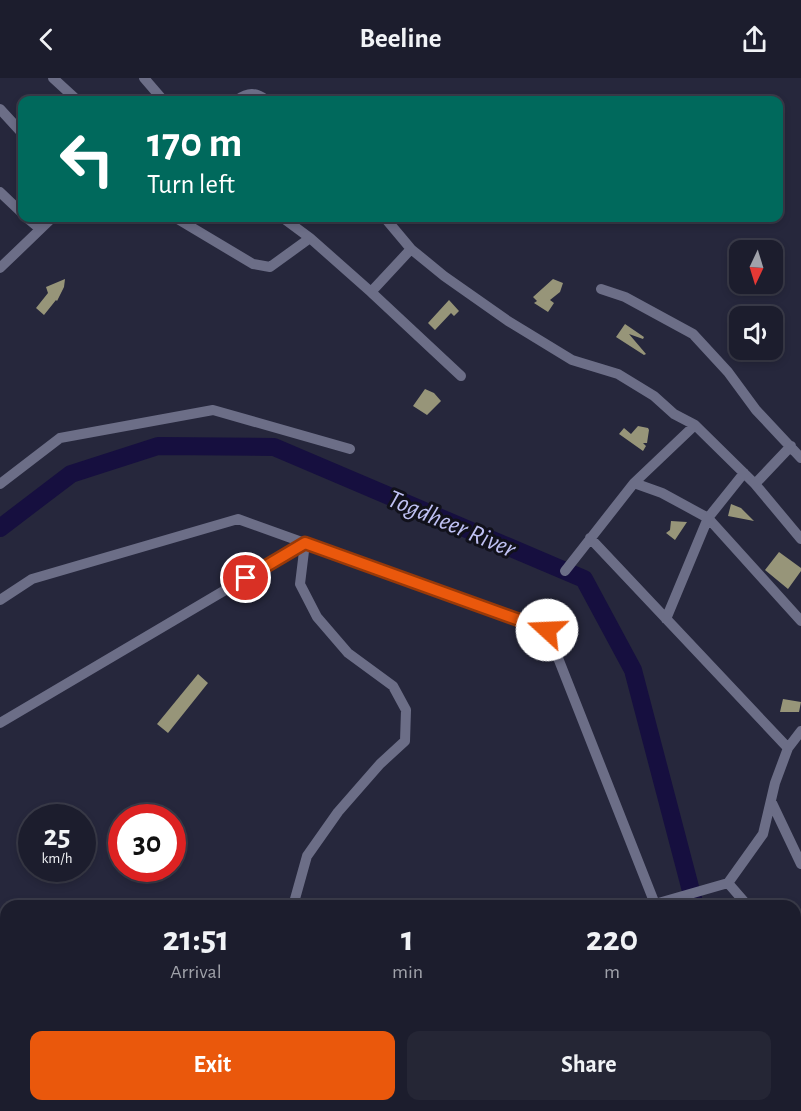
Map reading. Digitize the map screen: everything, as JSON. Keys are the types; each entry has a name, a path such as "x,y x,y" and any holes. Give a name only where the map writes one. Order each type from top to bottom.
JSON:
{"street":[{"path":"53,78 73,96"},
{"path":"144,78 160,96"},
{"path":"243,96 257,94 260,96"},
{"path":"0,109 18,129"},
{"path":"0,192 18,209"},
{"path":"32,222 39,228"},
{"path":"0,268 47,222"},
{"path":"183,222 253,264 270,267 310,238"},
{"path":"288,222 371,292 461,376"},
{"path":"388,222 411,249 444,276 508,321 572,360 618,374 654,396 674,414 695,425 755,484 801,539"},
{"path":"371,292 411,249"},
{"path":"601,289 625,297 693,334 728,372 756,410 801,458"},
{"path":"0,484 60,438 213,410 350,449"},
{"path":"565,571 634,483 695,425"},
{"path":"755,484 790,446"},
{"path":"666,619 708,518 744,473"},
{"path":"634,483 662,493 708,518 801,621"},
{"path":"0,600 32,579 238,519 547,630 649,900"},
{"path":"590,538 788,748"},
{"path":"0,723 305,543"},
{"path":"295,900 307,856 338,812 380,764 405,741 406,710 393,686 348,653 317,617 300,584 305,543"},
{"path":"668,900 728,883 763,834 775,783 788,748 801,731"},
{"path":"771,801 801,864"},
{"path":"728,883 743,900"}],"building":[{"path":"65,279 57,301 44,315 36,308 48,293 46,287"},
{"path":"553,279 563,283 560,292 550,300 554,303 548,312 534,303 537,301 533,297"},
{"path":"449,300 459,311 454,316 451,313 435,330 428,323"},
{"path":"625,324 644,337 643,339 629,334 646,354 644,355 616,337"},
{"path":"425,389 434,393 441,401 427,415 413,406"},
{"path":"638,426 649,430 647,443 643,443 646,446 643,451 619,434 624,428 631,434"},
{"path":"731,504 741,508 754,521 728,516"},
{"path":"671,521 687,522 675,540 666,533 670,530"},
{"path":"779,552 801,568 788,589 765,570"},
{"path":"198,674 208,683 168,733 157,724"},
{"path":"783,699 801,702 799,712 780,712"}],"waterway":[{"name":"Togdheer River","path":"0,528 71,474 158,446 274,447 584,579 633,670 693,900"}],"route":[{"path":"246,578 305,543 547,630"}]}
